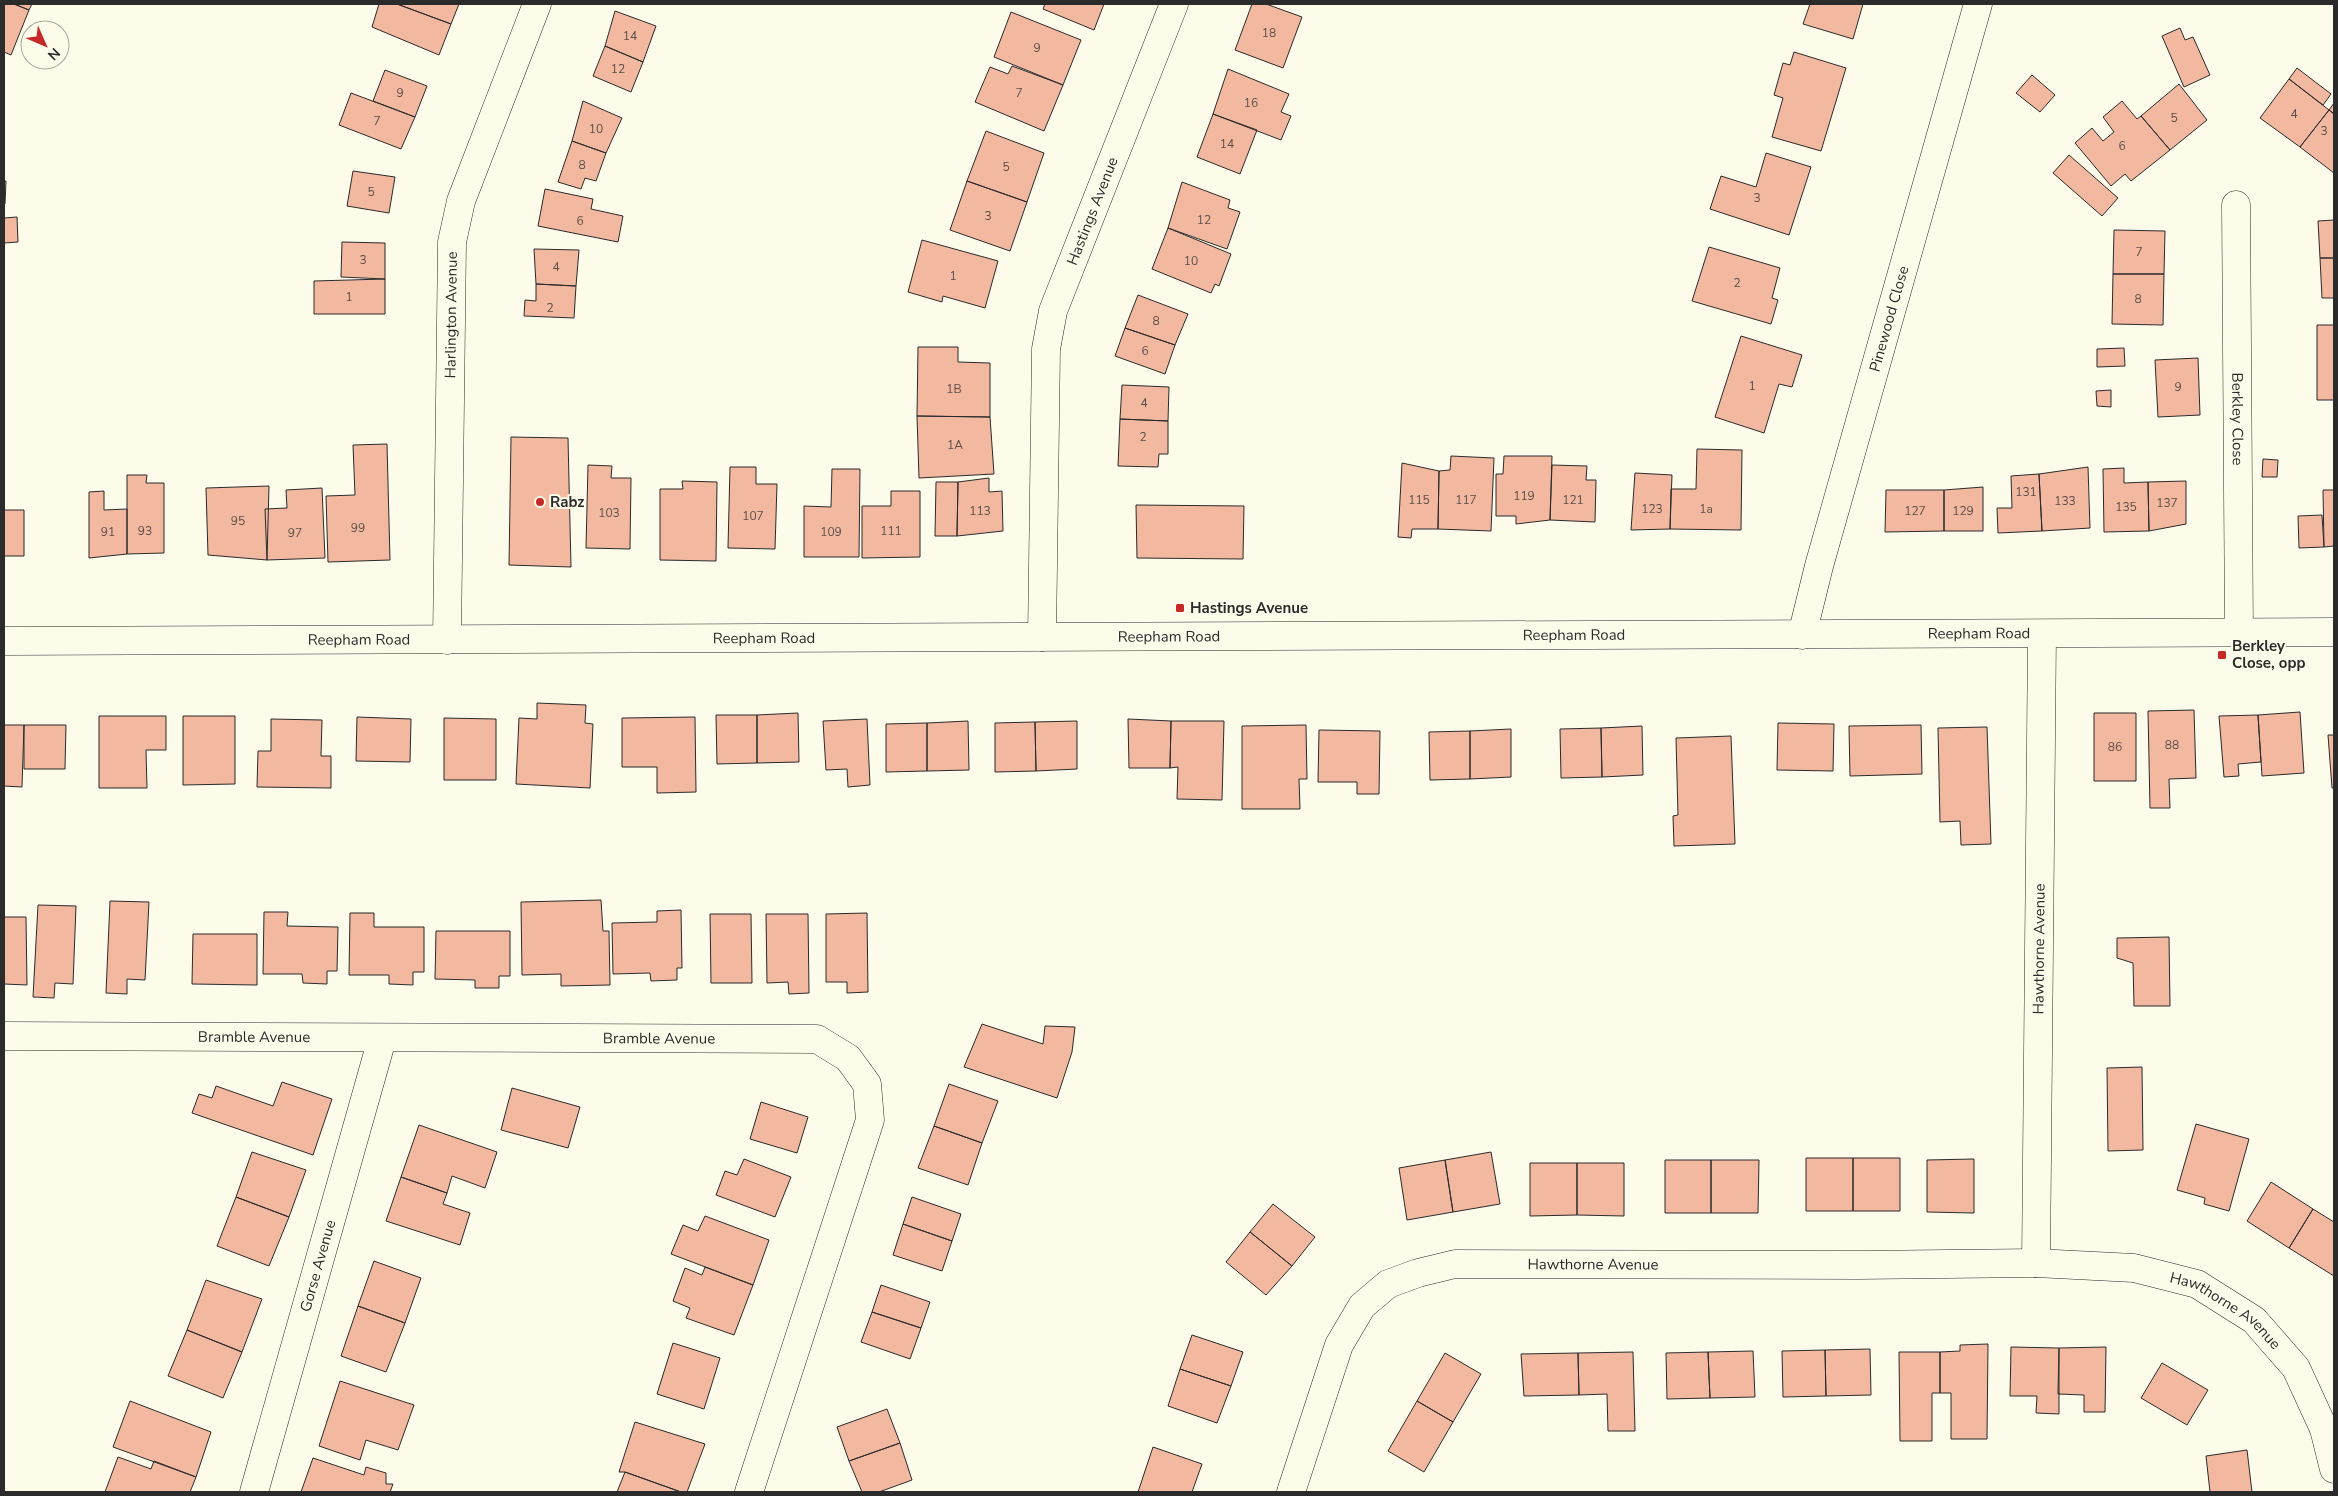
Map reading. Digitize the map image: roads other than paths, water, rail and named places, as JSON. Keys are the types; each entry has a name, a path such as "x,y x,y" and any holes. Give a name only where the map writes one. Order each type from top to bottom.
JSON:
{"street":[{"name":"Harlington Avenue","path":"447,640 452,242 460,201 537,4"},
{"name":"Hastings Avenue","path":"1042,637 1046,349 1053,311 1174,4"},
{"name":"Pinewood Close","path":"1802,635 1822,557 1978,4"},
{"name":"Berkley Close","path":"2236,205 2239,632"},
{"name":"Reepham Road","path":"4,641 2042,635 2334,632"},
{"name":"Hawthorne Avenue","path":"2036,1263 2042,635"},
{"name":"Bramble Avenue","path":"4,1036 382,1039 818,1039 848,1058 867,1084 870,1120 749,1492"},
{"name":"Gorse Avenue","path":"254,1492 382,1039"},
{"name":"Hawthorne Avenue","path":"1292,1492 1340,1345 1362,1306 1388,1284 1418,1272 1455,1264 1859,1265 2036,1263 2134,1268 2197,1284 2254,1320 2296,1368 2324,1428 2334,1469"}],"place":[{"name":"Rabz","path":"540,502"},
{"name":"Hastings Avenue","path":"1180,608"},
{"name":"Berkley Close, opp","path":"2222,655"}]}
